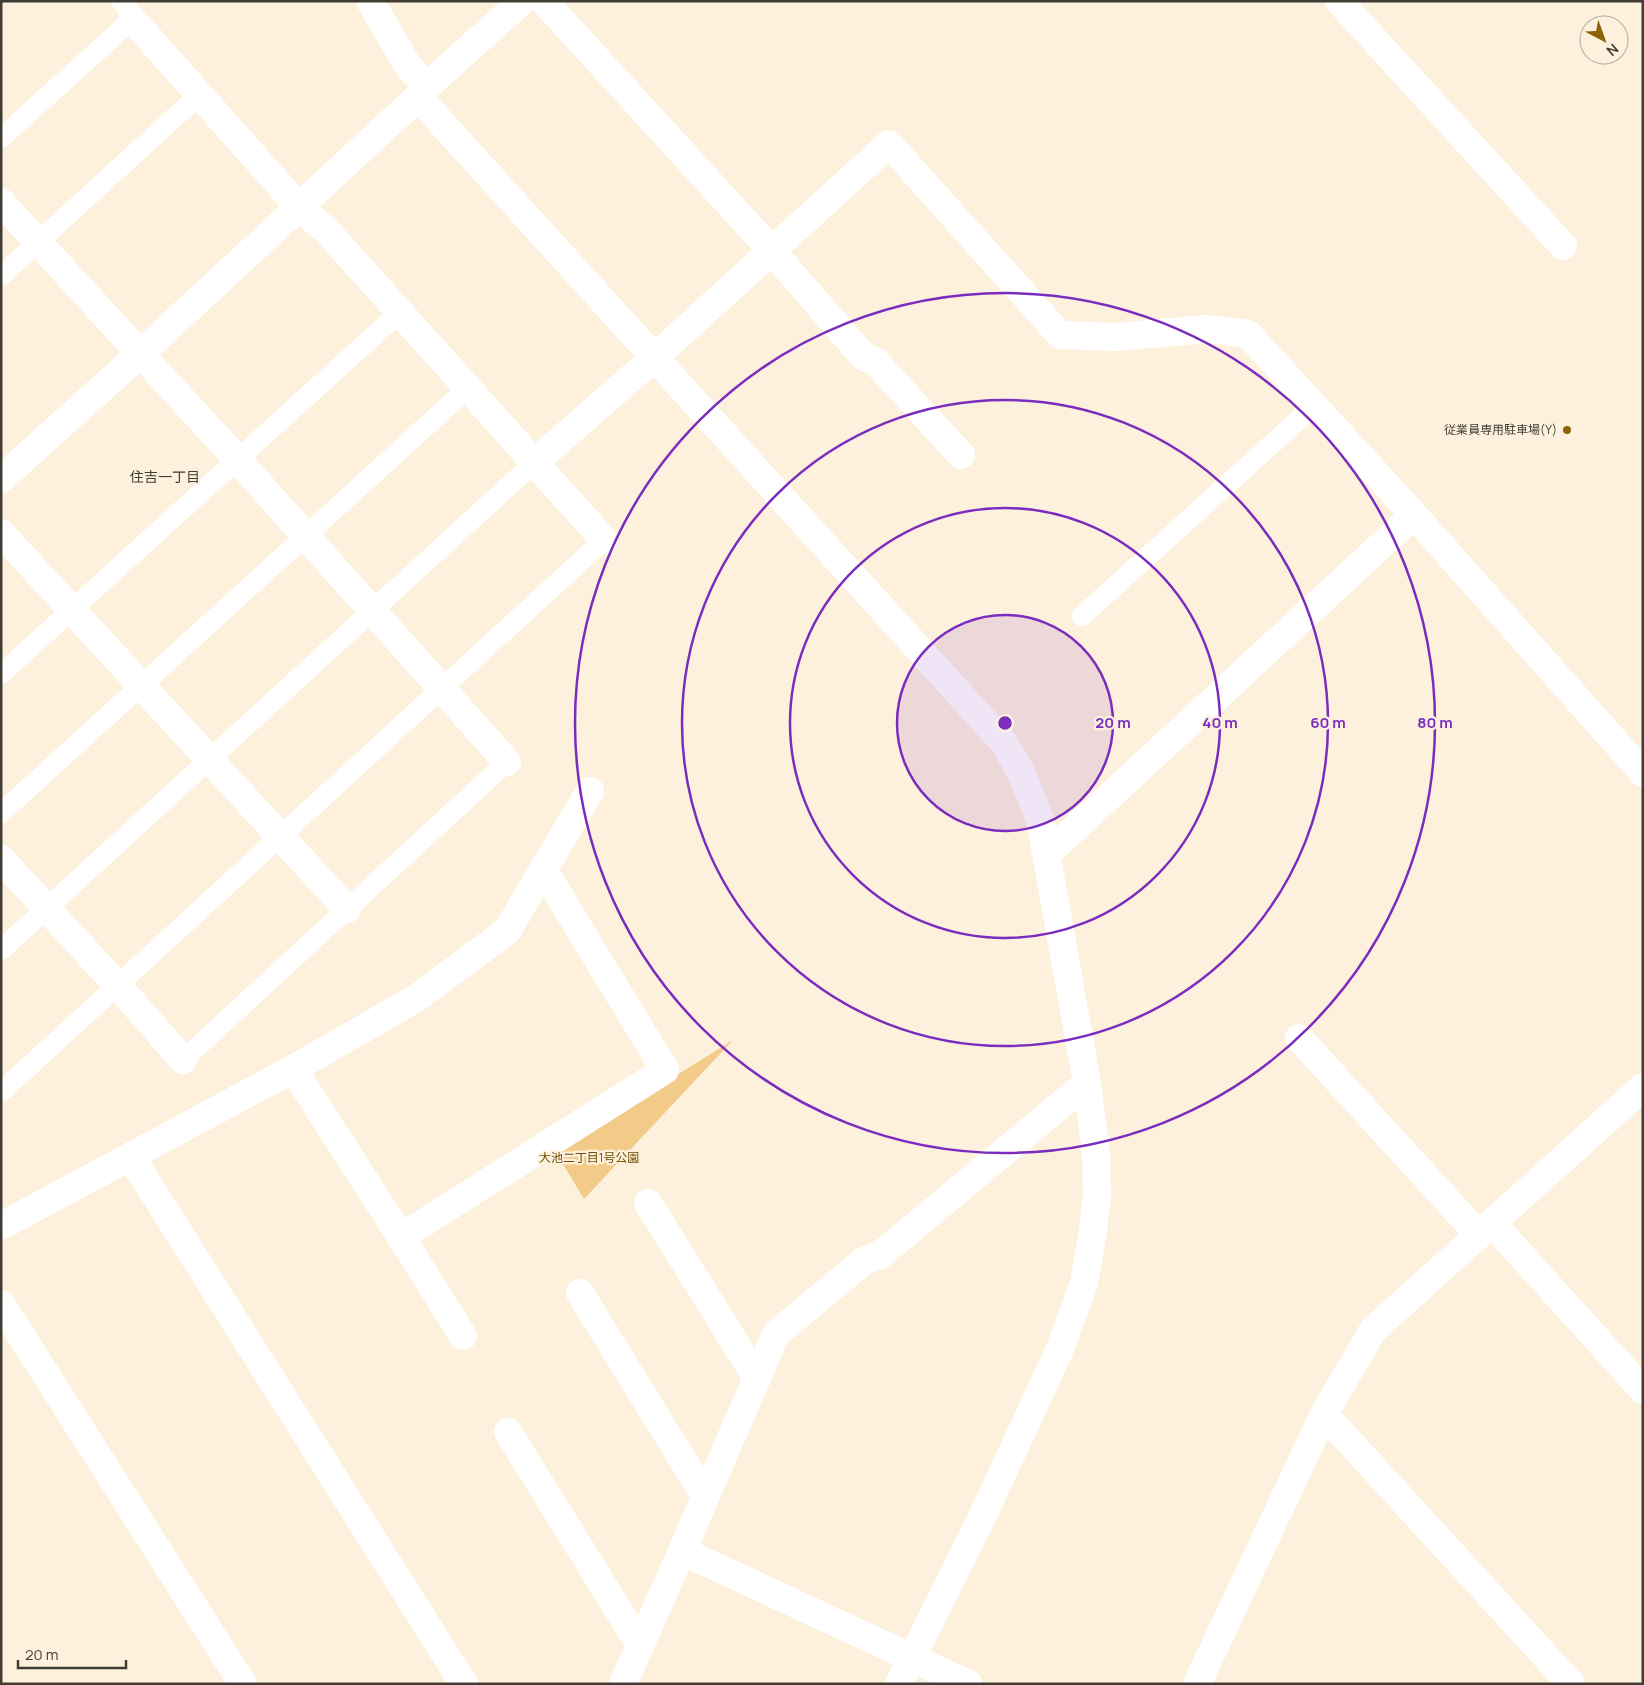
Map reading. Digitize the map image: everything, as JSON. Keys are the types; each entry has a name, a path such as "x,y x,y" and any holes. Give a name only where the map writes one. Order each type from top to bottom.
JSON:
{"street":[{"path":"370,1 422,92 655,358 1004,743 1021,772 1040,819 1086,1083 1096,1154 1098,1196 1094,1231 1084,1283 1056,1358 983,1515 900,1684"},
{"path":"1,479 141,354 522,1"},
{"path":"544,1 772,251 864,357 875,361 961,455"},
{"path":"1339,1 1563,246"},
{"path":"126,10 299,207 327,231 604,540"},
{"path":"535,462 655,358 889,144 1060,335 1116,336 1206,329 1248,334 1414,514 1643,773"},
{"path":"1,202 237,459 507,762"},
{"path":"1047,854 1414,514"},
{"path":"1,533 348,908"},
{"path":"1,1226 293,1069 415,999 508,931 590,790"},
{"path":"1,859 118,986 182,1060"},
{"path":"401,1237 665,1070 544,869"},
{"path":"1299,1038 1643,1390"},
{"path":"293,1069 464,1336"},
{"path":"623,1684 776,1334 865,1260 878,1256 1086,1083"},
{"path":"1197,1684 1324,1414 1373,1330 1643,1087"},
{"path":"131,1157 464,1684"},
{"path":"648,1203 757,1378"},
{"path":"580,1293 705,1496"},
{"path":"1,1304 243,1684"},
{"path":"1324,1414 1571,1684"},
{"path":"508,1432 640,1645"},
{"path":"682,1551 968,1684"}],"lane":[{"path":"1,138 126,10"},
{"path":"1,276 199,95"},
{"path":"1,674 70,609 400,312"},
{"path":"1,813 468,388"},
{"path":"1082,616 1314,406"},
{"path":"1,950 535,462"},
{"path":"1,1092 604,540"},
{"path":"182,1060 507,762"}],"green space":[{"name":"大池二丁目1号公園","path":"733,1040 584,1199 555,1151"}],"place":[{"name":"従業員専用駐車場(Y)","path":"1567,430"}],"district":[{"name":"住吉一丁目","path":"165,477"}]}
